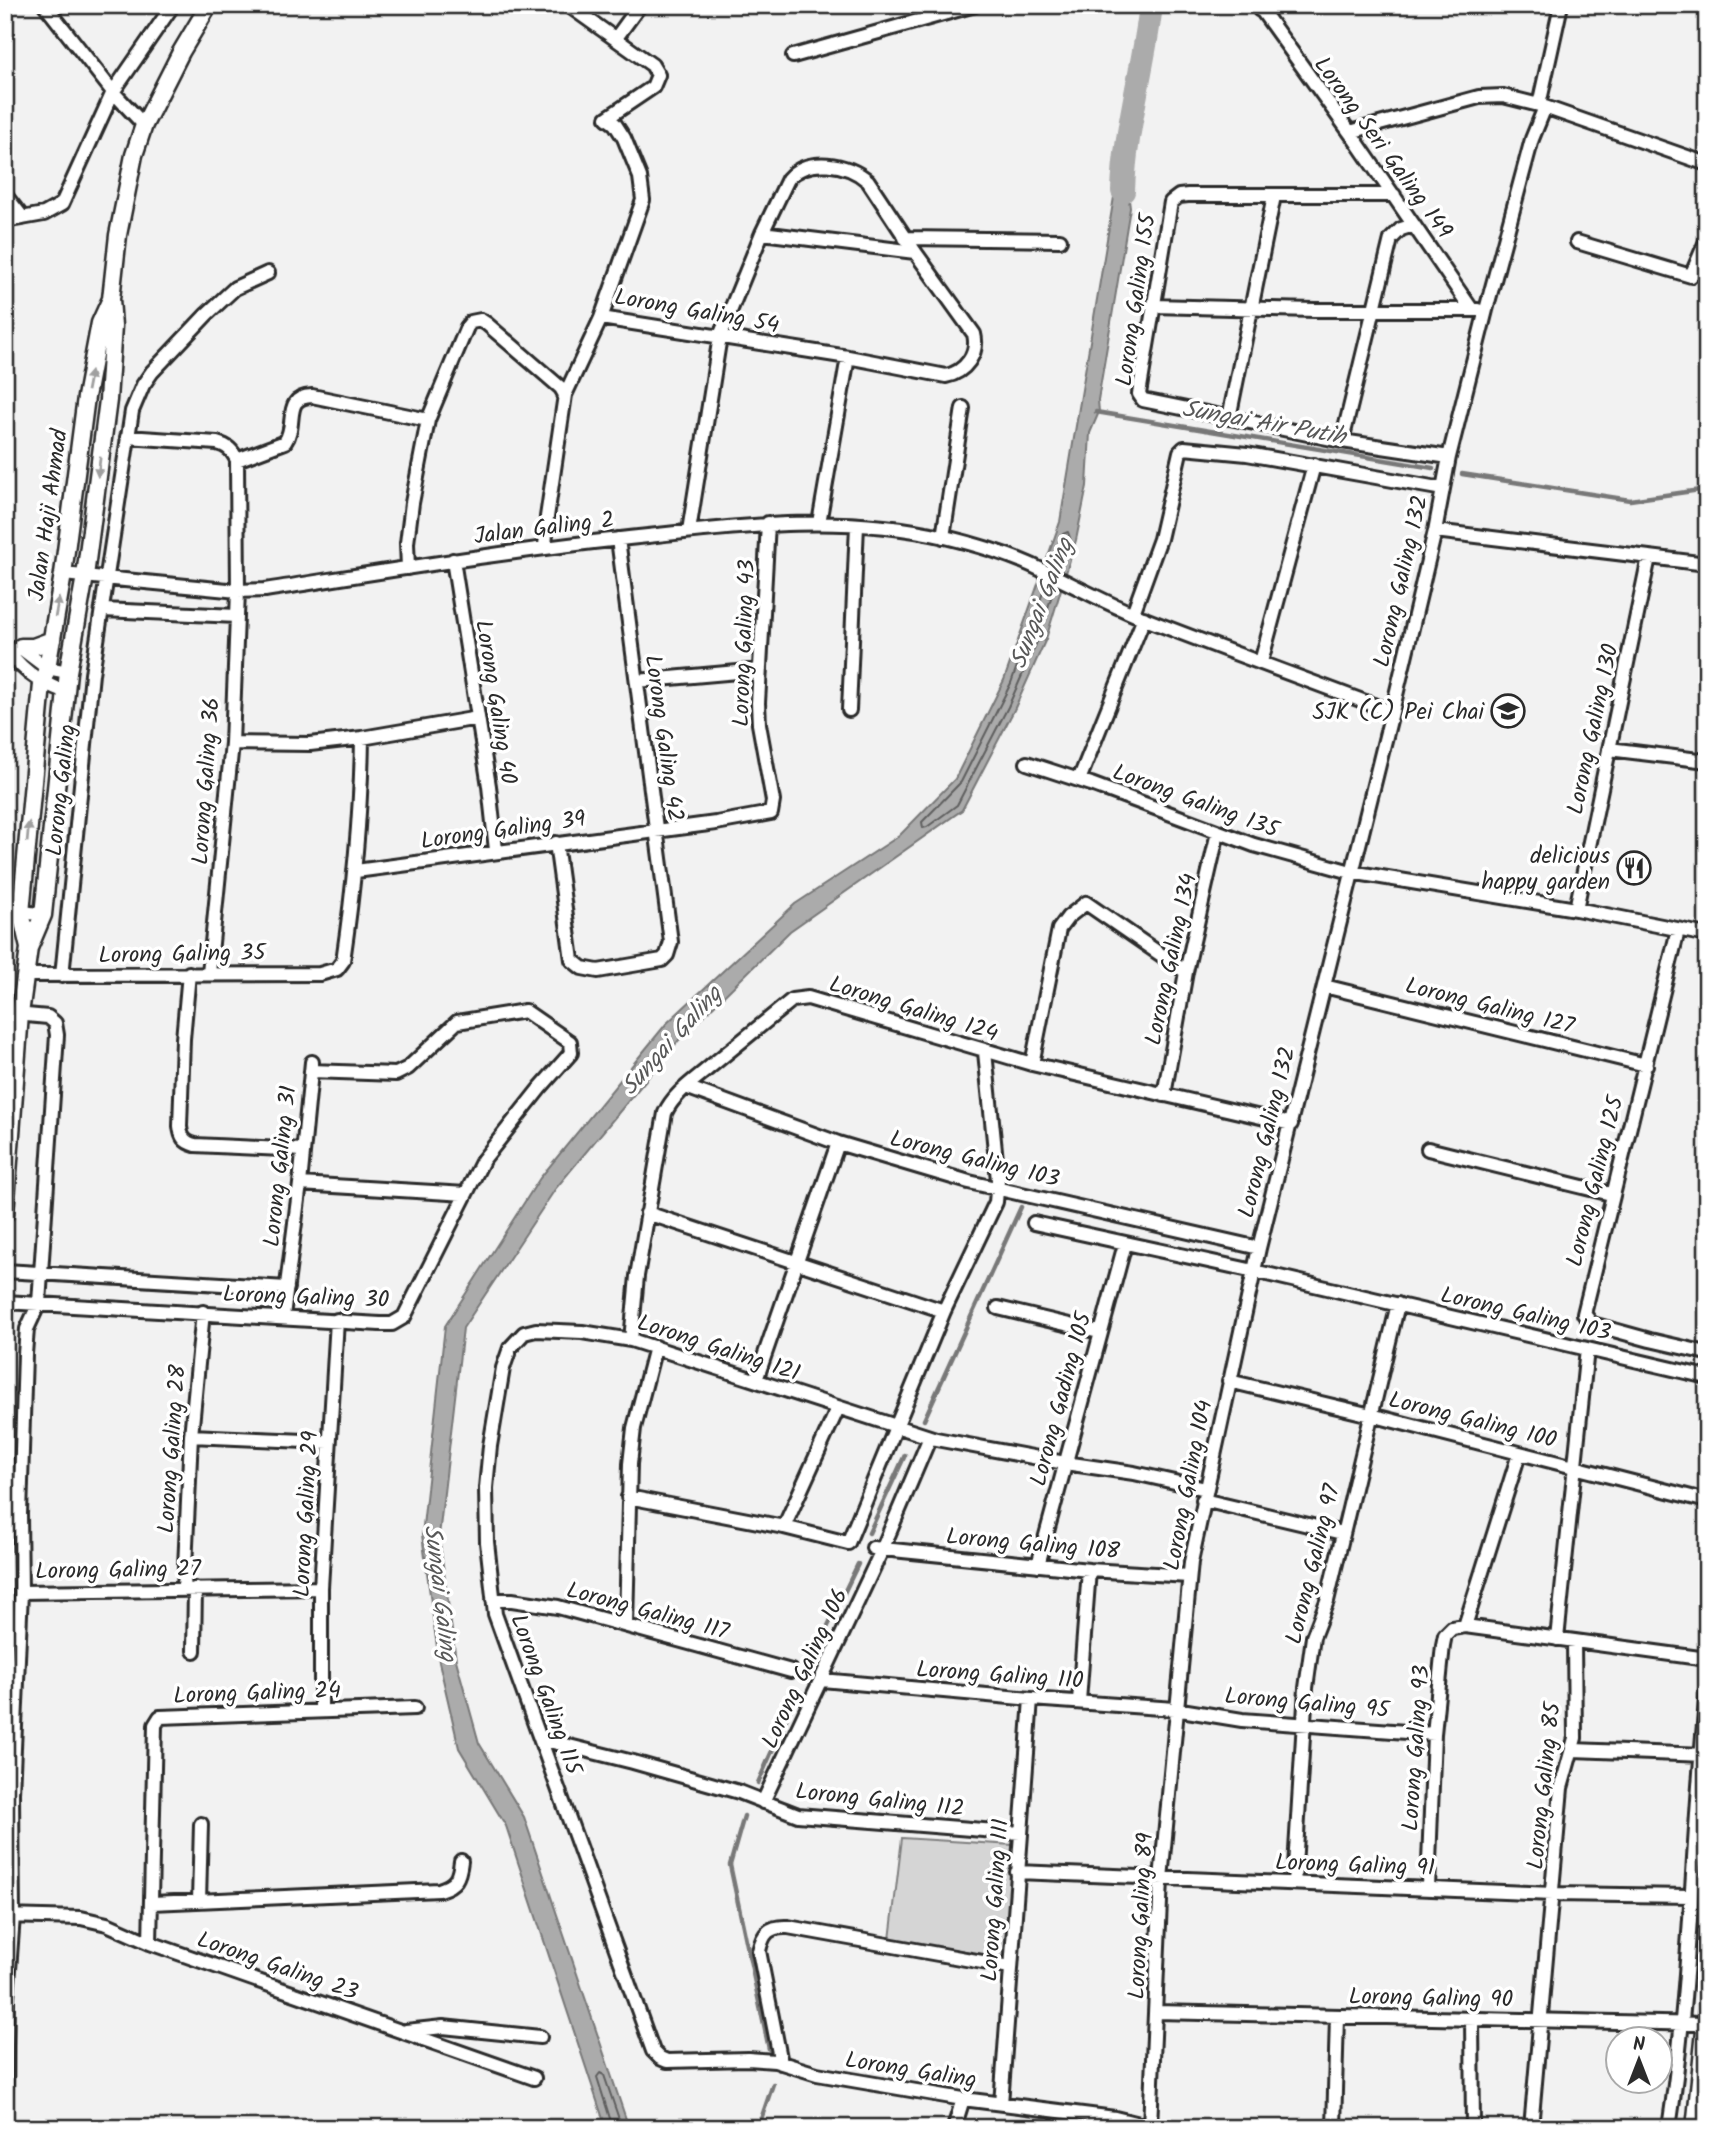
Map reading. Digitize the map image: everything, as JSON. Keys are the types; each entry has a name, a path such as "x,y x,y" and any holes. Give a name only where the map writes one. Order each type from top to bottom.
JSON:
{"street":[{"path":"45,5 113,92 144,125"},
{"path":"5,221 44,214 62,204 113,92 173,5"},
{"name":"Jalan Haji Ahmad","path":"5,1214 13,1014 26,975 29,948 43,915 68,672 85,576 108,401 113,326 111,299 125,198 134,155 144,125 181,52 209,5"},
{"path":"568,5 616,38 640,5"},
{"path":"793,56 975,5"},
{"path":"1259,8 1278,5"},
{"name":"Lorong Galing 132","path":"1254,1271 1435,531 1479,310 1542,106 1561,5"},
{"name":"Lorong Seri Galing 149","path":"1259,8 1414,225 1479,310"},
{"name":"Lorong Galing 54","path":"616,38 652,65 658,75 653,86 607,118 615,124 624,138 640,177 643,200 601,318 848,356 946,376 954,374 968,363 975,348 974,334 915,252"},
{"path":"1350,132 1493,95 1542,106 1707,164"},
{"path":"689,531 720,336 762,233 788,179 794,172 817,165 832,165 859,172 868,181 915,252"},
{"path":"5,195 23,218"},
{"name":"Lorong Galing 155","path":"1394,195 1188,195 1179,196 1171,202 1140,397 1148,402 1342,441 1449,457"},
{"path":"1229,418 1274,196"},
{"path":"1342,441 1391,239 1401,229 1414,225"},
{"path":"762,233 915,252"},
{"path":"905,238 1060,240"},
{"path":"1577,242 1691,276 1707,239"},
{"name":"Lorong Galing","path":"62,976 92,674 132,411 152,372 222,299 235,288 268,273"},
{"name":"Jalan Haji Ahmad","path":"29,948 13,911 42,684 63,574 86,397 100,323 111,299"},
{"path":"1153,306 1479,310"},
{"path":"545,548 565,395 601,318"},
{"path":"408,568 410,516 428,420 467,327 475,320 487,324 561,388 565,395"},
{"path":"820,523 848,356"},
{"path":"127,437 217,443 226,446 237,460 285,442 289,437 293,406 302,396 428,420"},
{"path":"943,537 963,408"},
{"path":"1079,780 1138,616 1160,539 1180,452 1184,448 1247,454 1443,489"},
{"name":"Lorong Galing 36","path":"209,973 232,743 238,591 237,460"},
{"path":"1261,662 1314,465"},
{"name":"Jalan Galing 2","path":"63,574 238,591 265,590 453,560 689,531 768,523 857,525 943,537 993,550 1138,616 1392,712"},
{"name":"Lorong Galing 43","path":"657,829 768,815 773,810 774,801 758,724 768,523"},
{"path":"849,710 857,525"},
{"path":"1435,531 1707,564"},
{"name":"Lorong Galing 42","path":"555,843 572,960 582,968 598,971 662,960 667,955 671,942 618,539"},
{"name":"Lorong Galing 130","path":"1576,909 1649,557"},
{"name":"Lorong Galing 40","path":"453,560 496,850"},
{"path":"103,610 236,616"},
{"path":"11,645 33,647 52,640"},
{"path":"11,645 47,668 68,672"},
{"path":"11,645 11,656 42,684 66,692"},
{"path":"637,681 760,670"},
{"path":"232,743 294,745 362,738 478,718"},
{"path":"356,871 362,738"},
{"path":"1609,748 1707,761"},
{"name":"Lorong Galing 135","path":"1027,763 1287,855 1351,872 1576,909 1707,935"},
{"name":"Lorong Galing 39","path":"356,871 657,829"},
{"name":"Lorong Galing 134","path":"1164,1095 1186,972 1219,832"},
{"name":"Lorong Galing 35","path":"26,975 320,974 337,969 343,961 356,871"},
{"path":"1031,1064 1059,929 1068,917 1086,903 1186,972"},
{"path":"13,911 43,915"},
{"name":"Lorong Galing 125","path":"1678,930 1584,1307 1585,1318 1592,1324 1707,1353"},
{"path":"189,973 180,1114 180,1133 183,1138 195,1145 303,1150"},
{"name":"Lorong Galing 127","path":"1324,986 1646,1065"},
{"name":"Lorong Galing 124","path":"631,1340 637,1276 665,1113 670,1103 687,1087 792,1000 808,998 1031,1064 1291,1124"},
{"name":"Lorong Galing 31","path":"283,1316 300,1184 311,1066 396,1074 408,1068 457,1022 525,1011 570,1042"},
{"name":"Lorong Galing 27","path":"13,1014 48,1017 55,1023 57,1035 39,1303 27,1329 25,1354 20,1514 21,1592 321,1588"},
{"name":"Lorong Galing 30","path":"5,1302 392,1324 404,1317 489,1150 571,1054 570,1042"},
{"path":"628,1497 784,1527 848,1543 944,1311 990,1216 998,1190 985,1052"},
{"name":"Lorong Galing 103","path":"687,1087 838,1143 998,1190 1259,1248"},
{"path":"756,1380 838,1143"},
{"path":"1429,1149 1611,1194"},
{"path":"300,1184 467,1194"},
{"path":"647,1213 944,1311"},
{"name":"Lorong Galing 103","path":"1034,1223 1254,1271 1707,1377"},
{"name":"Lorong Gading 105","path":"1038,1565 1125,1244"},
{"name":"Lorong Galing 30","path":"5,1271 287,1288"},
{"name":"Lorong Galing 104","path":"1175,1709 1189,1576 1254,1271"},
{"name":"Lorong Galing 97","path":"1294,1883 1304,1724 1313,1637 1327,1601 1398,1304"},
{"path":"998,1308 1099,1332"},
{"name":"Lorong Galing 28","path":"194,1651 190,1589 191,1436 203,1312"},
{"name":"Lorong Galing 29","path":"321,1710 321,1588 337,1320"},
{"name":"Lorong Galing 121","path":"524,1333 554,1330 631,1340 897,1428 1065,1463 1134,1473 1342,1534"},
{"name":"Lorong Galing 115","path":"524,1333 510,1348 503,1368 487,1468 487,1542 492,1600 645,2036 660,2058"},
{"path":"626,1624 628,1497 634,1428 655,1347"},
{"path":"1557,1639 1587,1349"},
{"name":"Lorong Galing 100","path":"1229,1381 1707,1501"},
{"path":"784,1527 838,1408"},
{"path":"191,1436 329,1442"},
{"name":"Lorong Galing 106","path":"764,1802 822,1680 877,1549 930,1437"},
{"path":"1519,1454 1465,1626 1707,1659"},
{"name":"Lorong Galing 108","path":"877,1549 1089,1570 1189,1576"},
{"path":"1079,1701 1089,1570"},
{"path":"5,2094 12,1793 21,1592"},
{"name":"Lorong Galing 117","path":"492,1600 534,1602 626,1624 791,1671"},
{"name":"Lorong Galing 93","path":"1428,1888 1434,1734 1446,1635 1452,1628 1465,1626"},
{"name":"Lorong Galing 85","path":"1531,2128 1560,1788 1573,1750 1576,1724 1574,1641"},
{"name":"Lorong Galing 110","path":"822,1680 1175,1709"},
{"path":"1669,2128 1683,2023 1707,1692"},
{"name":"Lorong Galing 111","path":"1001,2104 1031,1699"},
{"name":"Lorong Galing 24","path":"150,1943 156,1721 164,1715 415,1708"},
{"name":"Lorong Galing 95","path":"1175,1709 1242,1720 1434,1734"},
{"name":"Lorong Galing 89","path":"1153,2127 1161,1879 1175,1709"},
{"name":"Lorong Galing 112","path":"541,1739 739,1792 798,1815 820,1819 1020,1833"},
{"path":"1573,1750 1704,1755"},
{"path":"199,1901 201,1824"},
{"path":"152,1903 439,1890 450,1887 456,1881 461,1861"},
{"name":"Lorong Galing 91","path":"1017,1872 1553,1894 1691,1896"},
{"name":"Lorong Galing 23","path":"9,1916 81,1918 107,1924 150,1943 534,2078"},
{"path":"781,2063 760,1951 762,1939 768,1929 788,1927 1010,1967"},
{"name":"Lorong Galing 90","path":"1156,2012 1683,2023 1706,2018"},
{"path":"1334,2128 1337,2016"},
{"path":"1472,2018 1473,2128"},
{"path":"1695,2128 1706,2018"},
{"path":"402,2031 443,2027 540,2037"},
{"name":"Lorong Galing","path":"660,2058 667,2061 748,2059 781,2063 807,2073 1153,2127"},
{"path":"954,2128 963,2099"}],"shaded area":[{"path":"902,1838 1013,1845 1005,1957 890,1940"}],"water":[{"path":"1124,158 1130,208 1098,400 1099,412 1090,433 1087,486 1076,540 1046,639 1014,710 962,810 790,931 679,1040 556,1188 463,1328 439,1536 456,1660 479,1743 524,1817 629,2128 606,2128 506,1826 459,1748 439,1662 422,1535 445,1326 540,1178 666,1024 795,904 899,836 955,779 1004,680 1060,522 1114,197"}],"waterway":[{"name":"Sungai Galing","path":"1123,191 1127,144 1151,5"},
{"name":"Sungai Air Putih","path":"1096,412 1433,468"},
{"name":"Sungai Air Putih","path":"1462,474 1630,500 1707,489"},
{"path":"924,1420 1021,1207"},
{"path":"869,1533 905,1455"},
{"path":"809,1665 858,1564"},
{"path":"758,1783 797,1694"},
{"path":"744,1816 730,1865 769,2049"},
{"path":"758,2128 773,2084"}],"place":[{"name":"SJK (C) Pei Chai","path":"1508,711"},
{"name":"delicious happy garden","path":"1634,868"}]}
